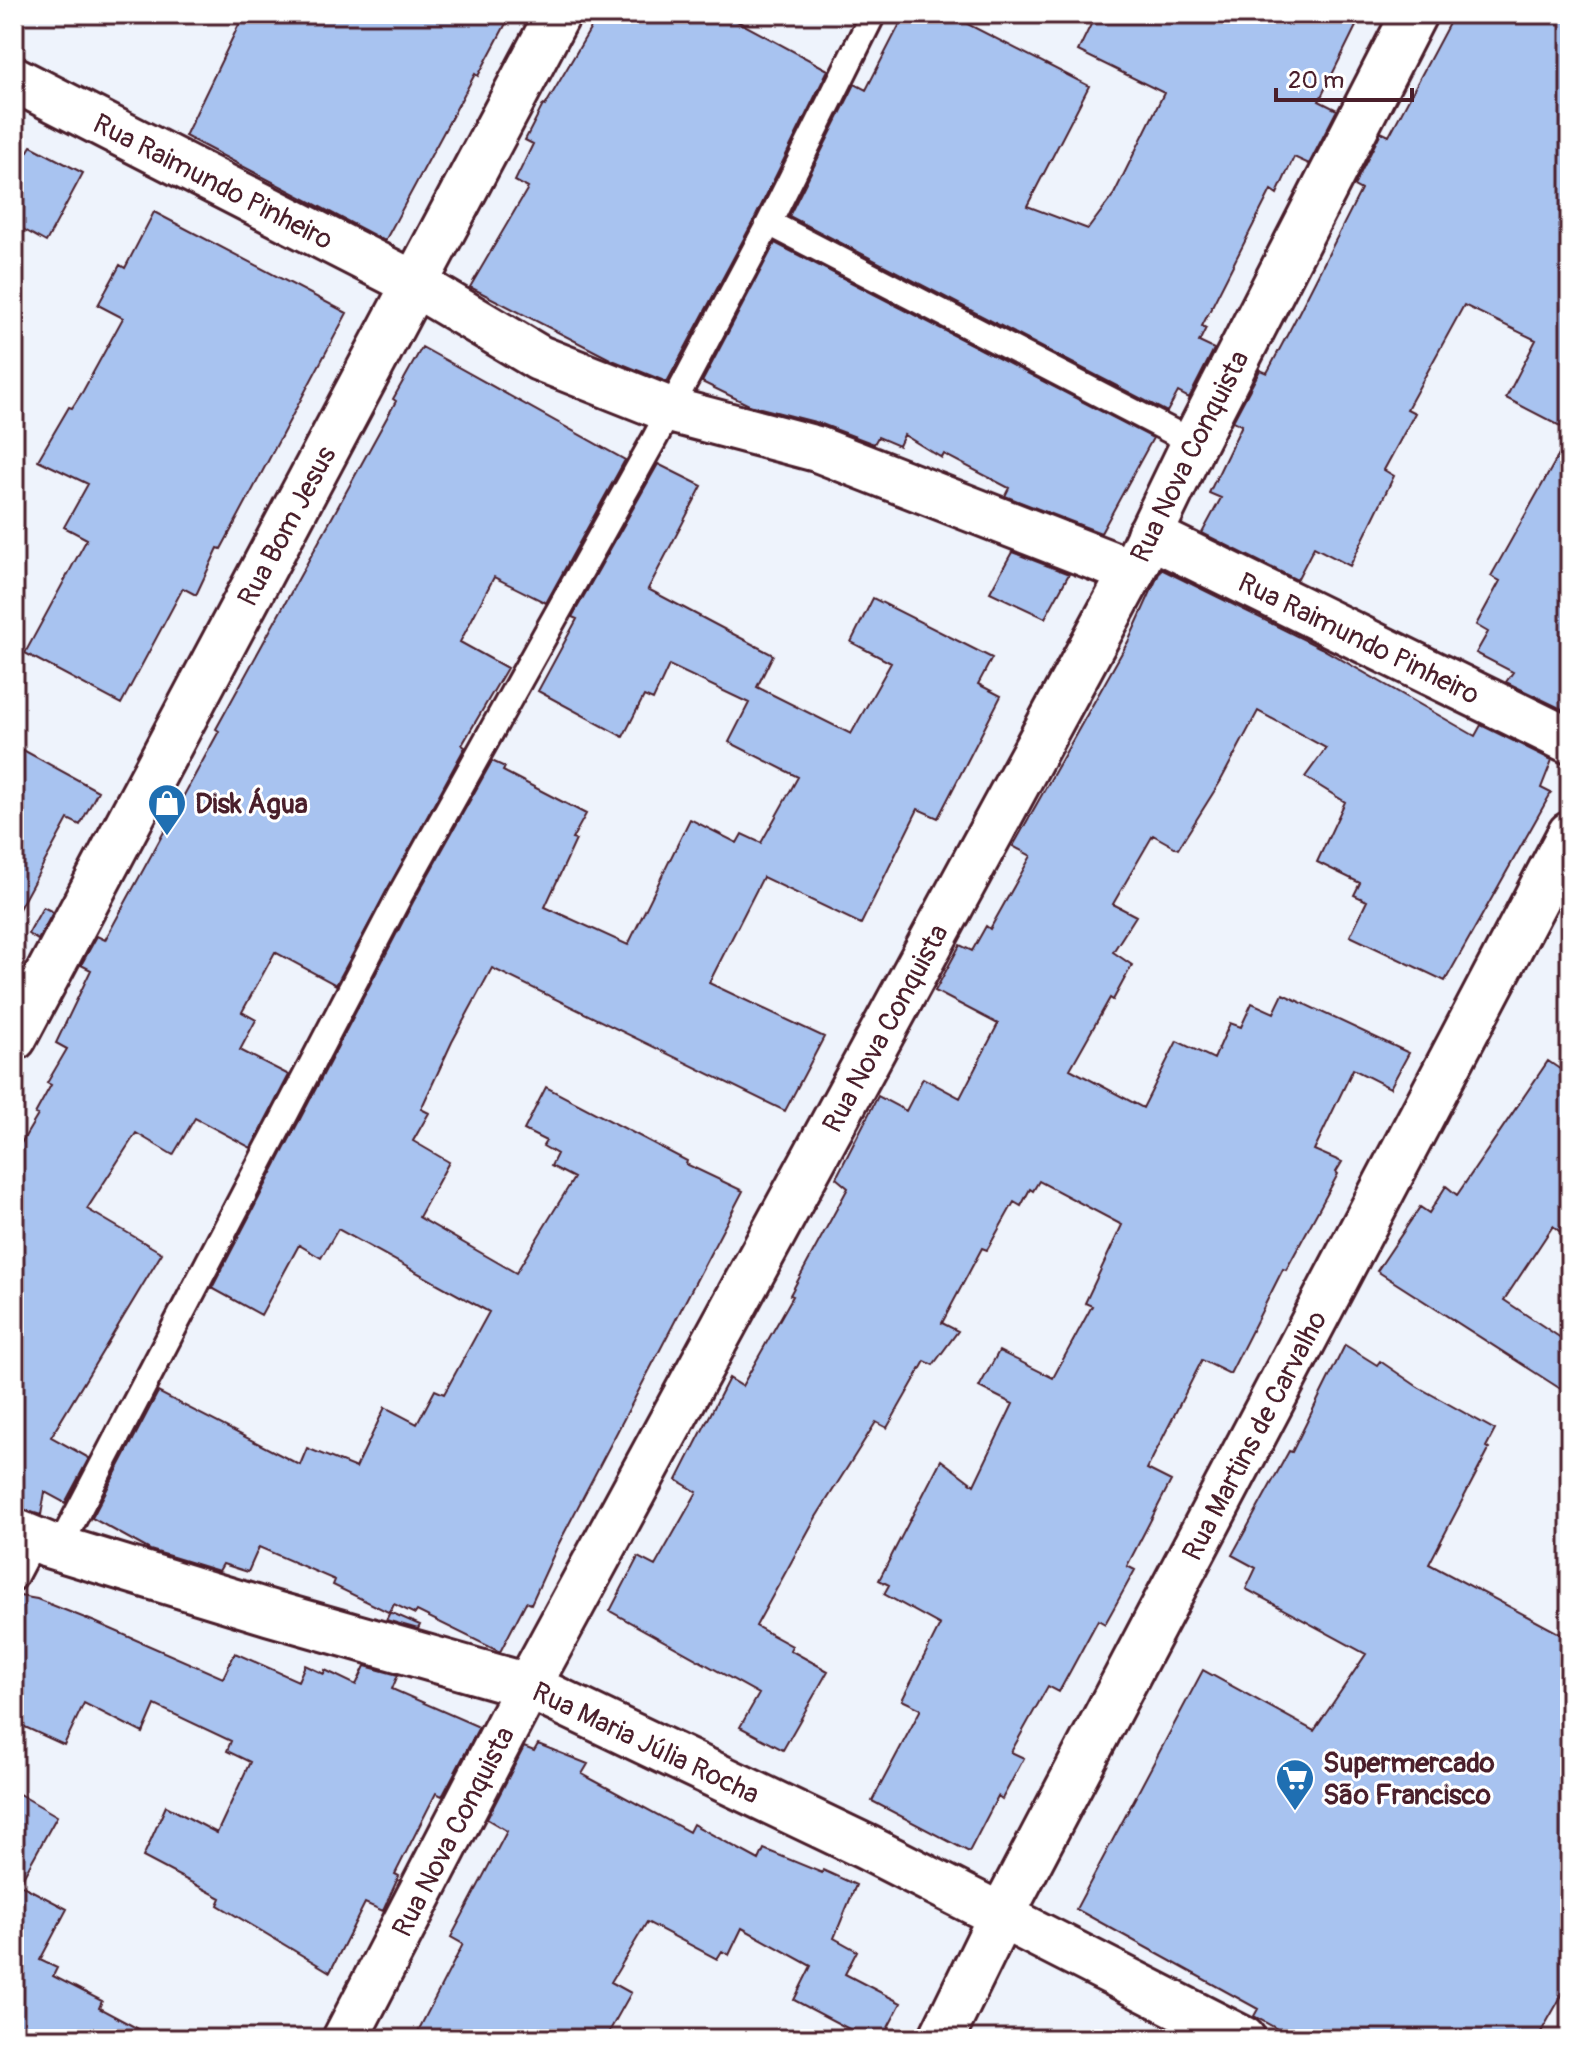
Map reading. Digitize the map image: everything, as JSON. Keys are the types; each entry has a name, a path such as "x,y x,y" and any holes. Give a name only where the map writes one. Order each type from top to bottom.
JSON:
{"street":[{"name":"Rua Bom Jesus","path":"14,1038 558,14"},
{"name":"Rua Nova Conquista","path":"345,2039 528,1686 1140,553 1414,14"},
{"name":"Rua Raimundo Pinheiro","path":"14,79 413,283 539,358 670,410 817,449 1140,553 1570,741"},
{"name":"Rua Martins de Carvalho","path":"941,2039 1001,1916 1570,834"},
{"name":"Rua Maria Júlia Rocha","path":"36,1540 271,1613 528,1686 866,1847 1243,2039"}],"lane":[{"path":"14,1578 670,410 769,223 873,14"},
{"path":"769,223 1194,443"}],"building":[{"path":"244,14 511,14 385,241 185,136"},
{"path":"599,14 724,14 828,70 756,216 667,382 612,360 470,287 528,188 515,181 533,144 525,140"},
{"path":"905,14 948,14 1089,86 1027,206 1088,229 1114,194 1164,93 1078,51 1096,14 1362,14 1319,101 1337,110 1309,164 1294,157 1277,194 1271,190 1202,326 1206,328 1199,342 1214,349 1189,398 1178,392 1167,412 789,216 855,84 866,90"},
{"path":"1454,14 1570,14 1570,431 1506,398 1536,340 1464,305 1407,409 1415,413 1384,470 1394,476 1350,566 1314,547 1297,580 1202,533 1221,498 1209,493 1242,425 1233,421 1260,370 1267,373 1294,322 1361,190 1354,186 1381,132 1389,136"},
{"path":"31,146 83,173 46,242 14,224 14,174"},
{"path":"154,212 347,313 221,549 218,548 196,595 183,588 121,704 25,653 87,539 64,527 88,484 38,460 69,407 72,408 83,391 123,318 98,305 120,265 125,268"},
{"path":"775,243 1153,438 1101,533 1005,496 1009,488 944,454 942,458 904,435 899,446 878,437 874,444 819,423 749,405 702,382"},
{"path":"422,347 625,460 546,603 494,577 460,642 507,668 462,745 465,747 336,985 275,952 242,1012 256,1020 240,1050 289,1075 251,1148 195,1118 173,1155 136,1133 87,1209 162,1253 51,1437 89,1458 65,1503 45,1492 41,1515 14,1507 14,1155 38,1115 35,1114 51,1085 47,1083 67,1049 56,1043 91,970 81,965 97,936 105,940 219,731 216,729 396,401 393,399"},
{"path":"1570,435 1570,713 1506,682 1513,672 1476,653 1488,632 1476,625 1500,581 1491,576"},
{"path":"658,464 702,486 648,589 773,655 757,687 851,734 891,663 851,642 873,598 992,658 978,684 1001,696 938,818 918,809 861,924 763,877 709,983 824,1037 785,1111 492,968 452,1042 421,1109 429,1113 413,1141 449,1162 419,1217 516,1273 574,1178 551,1166 557,1154 543,1146 546,1141 524,1130 546,1087 687,1161 686,1164 743,1191 558,1545 531,1604 526,1602 500,1652 417,1611 415,1614 394,1604 390,1613 333,1585 335,1580 259,1547 248,1572 223,1564 219,1571 150,1550 92,1518 158,1392 300,1465 307,1448 356,1468 385,1407 417,1424 435,1390 444,1394 489,1312 338,1229 321,1258 299,1245 261,1315 212,1288 413,902 492,761 505,767 503,771 586,814 572,839 576,840 545,907 628,945 690,819 737,843 742,834 761,843 798,777 729,742 749,703 669,665 653,700 644,696 623,737 538,691 577,619 572,617"},
{"path":"1012,552 1069,574 1045,618 990,592"},
{"path":"1161,569 1321,648 1475,736 1481,725 1552,760 1541,788 1551,793 1445,981 1350,936 1367,901 1354,895 1360,883 1317,862 1345,802 1305,777 1326,748 1258,711 1220,782 1178,849 1153,835 1113,904 1136,916 1113,952 1132,965 1070,1069 1143,1108 1177,1041 1214,1059 1230,1023 1241,1027 1252,1003 1274,1013 1283,994 1409,1053 1390,1088 1353,1069 1314,1150 1342,1162 1336,1172 1338,1174 1286,1270 1283,1269 1230,1374 1202,1360 1147,1469 1171,1481 1127,1566 1135,1570 1105,1624 1098,1620 1059,1692 1048,1686 1011,1752 1024,1758 1002,1799 998,1796 969,1852 872,1801 921,1709 902,1700 940,1625 884,1594 889,1585 879,1580 941,1460 974,1485 1013,1404 979,1387 999,1351 1053,1378 1092,1306 1085,1303 1122,1225 1039,1181 1033,1191 1030,1189 1021,1206 1014,1202 987,1250 982,1248 942,1323 958,1331 933,1365 925,1361 887,1428 876,1422 816,1517 756,1626 828,1671 783,1750 740,1727 759,1694 610,1611 638,1557 655,1566 697,1492 677,1480 729,1378 742,1386 793,1296 790,1295 848,1188 836,1178 878,1096 906,1111 923,1078 960,1098 998,1024 935,991 960,945 972,951 986,926 990,929 1031,856 1013,846 1129,640"},
{"path":"14,745 98,791 80,825 68,819 14,918"},
{"path":"43,907 53,912 38,940 28,934"},
{"path":"1548,1061 1570,1076 1570,1240 1553,1226 1504,1300 1570,1344 1570,1395 1377,1271 1420,1207 1429,1213 1446,1186 1457,1195"},
{"path":"1345,1345 1377,1365 1380,1361 1418,1387 1495,1430 1486,1447 1489,1449 1429,1564 1570,1639 1570,1981 1537,2039 1295,2039 1254,2016 1258,2009 1076,1909 1203,1670 1314,1731 1366,1654 1246,1589 1256,1568 1232,1555 1289,1451 1292,1452"},
{"path":"14,1595 37,1599 95,1622 223,1678 235,1653 298,1681 305,1665 324,1674 325,1670 356,1685 365,1666 398,1675 392,1689 479,1727 444,1793 442,1796 436,1793 395,1874 399,1876 383,1911 365,1903 330,1972 218,1905 221,1898 143,1857 166,1806 217,1833 250,1762 227,1751 231,1741 155,1705 143,1733 84,1703 64,1745 14,1722"},
{"path":"390,1612 420,1625 418,1629 386,1620"},
{"path":"538,1744 588,1764 582,1774 689,1832 693,1824 759,1860 764,1849 856,1885 834,1938 857,1951 845,1974 901,2003 882,2039 868,2039 794,2000 811,1966 742,1928 729,1955 722,1951 717,1959 647,1922 611,1982 631,1993 605,2039 414,2039 463,1944 451,1937 507,1831 487,1819 524,1747 534,1751"},
{"path":"14,1791 57,1816 19,1884 67,1909 40,1960 57,1968 53,1976 102,2001 99,2008 157,2039 14,2039"}],"place":[{"name":"Disk Água","path":"167,837"},
{"name":"Supermercado São Francisco","path":"1295,1812"}]}
